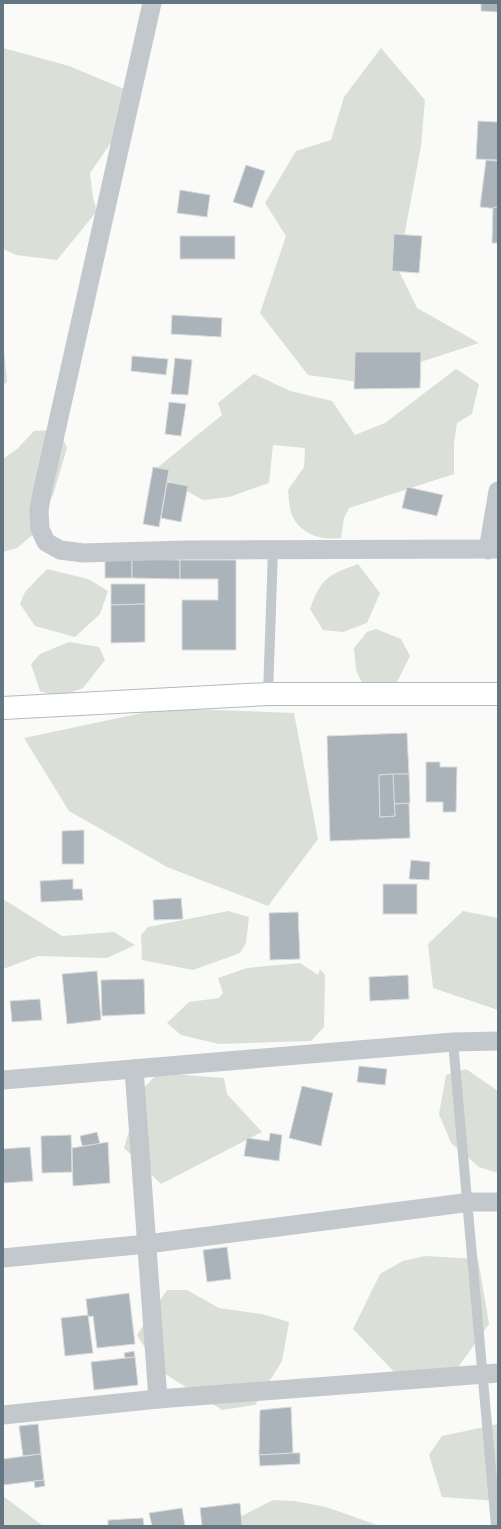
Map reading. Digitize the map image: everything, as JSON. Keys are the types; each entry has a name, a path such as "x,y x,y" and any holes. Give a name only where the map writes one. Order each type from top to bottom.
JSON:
{"main road":[{"path":"3,708 268,694 498,694"}],"street":[{"path":"152,3 42,493 39,510 40,529 46,542 60,550 83,553 157,550 493,549 498,491"},
{"path":"3,1080 453,1042 498,1041"},
{"path":"134,1069 158,1399"},
{"path":"3,1258 147,1244 467,1203 498,1202"},
{"path":"3,1415 158,1399 490,1373"}],"lane":[{"path":"268,694 273,550"},
{"path":"453,1042 467,1203 490,1373 496,1526"}],"shaded area":[{"path":"3,48 69,66 129,91 121,128 90,173 93,198 97,211 57,260 16,255 3,249"},
{"path":"381,48 425,100 421,146 398,269 417,308 479,343 359,382 308,375 260,313 286,236 265,203 296,151 331,140 344,97"},
{"path":"3,337 7,382 3,385"},
{"path":"456,369 479,384 472,414 457,423 454,443 454,474 349,508 344,518 341,538 334,539 312,535 300,527 292,515 288,490 304,467 305,448 273,445 269,483 229,497 203,500 152,472 222,415 218,403 254,374 290,391 332,401 355,435 385,423"},
{"path":"59,430 67,448 53,495 43,512 45,524 17,548 3,552 3,459 17,449 34,431"},
{"path":"358,564 380,593 367,623 343,632 323,630 310,609 318,590 332,575"},
{"path":"47,569 88,579 108,591 100,614 75,637 35,626 20,604 25,592"},
{"path":"376,629 401,639 410,656 392,692 368,695 356,670 354,648 367,632"},
{"path":"69,642 99,647 105,660 83,688 58,697 40,691 31,664 40,654"},
{"path":"166,708 294,713 318,839 268,906 167,867 69,811 24,738"},
{"path":"3,899 62,936 114,932 135,945 107,958 38,956 3,969"},
{"path":"228,911 249,917 246,943 240,953 193,970 142,960 141,935 148,927"},
{"path":"463,911 498,918 498,1010 433,988 428,944"},
{"path":"300,963 318,975 320,969 325,975 324,1027 311,1041 219,1044 181,1035 167,1023 189,1002 219,998 223,993 218,978 247,968"},
{"path":"466,1069 498,1091 498,1173 479,1167 451,1143 439,1114 446,1075"},
{"path":"158,1073 224,1078 227,1094 262,1132 161,1184 124,1148 141,1091"},
{"path":"425,1256 478,1259 489,1324 444,1387 404,1382 353,1329 380,1274 403,1261"},
{"path":"167,1290 187,1290 219,1308 262,1314 289,1322 282,1361 255,1405 222,1410 159,1370 137,1335"},
{"path":"498,1424 498,1501 442,1497 429,1455 442,1436"},
{"path":"3,1496 43,1526 3,1526"},
{"path":"273,1500 295,1501 326,1507 380,1526 222,1526"}],"building":[{"path":"481,3 498,3 498,12 481,11"},
{"path":"478,121 498,122 498,160 476,159"},
{"path":"486,160 498,161 498,209 480,207"},
{"path":"246,165 265,171 252,208 233,202"},
{"path":"180,190 210,195 207,217 177,213"},
{"path":"493,207 498,208 498,243 492,243"},
{"path":"394,234 422,236 419,273 392,271"},
{"path":"180,236 235,236 235,259 180,259"},
{"path":"172,315 222,318 221,337 171,334"},
{"path":"355,352 421,352 420,388 354,389"},
{"path":"132,356 168,359 166,375 131,371"},
{"path":"175,358 192,360 188,395 171,394"},
{"path":"169,402 186,404 181,436 165,434"},
{"path":"153,467 169,470 159,527 143,524"},
{"path":"167,482 188,486 181,522 161,518"},
{"path":"407,487 443,495 437,516 402,508"},
{"path":"105,559 132,559 132,578 105,578"},
{"path":"132,559 180,560 180,579 132,578"},
{"path":"180,560 236,560 236,650 182,650 182,600 218,600 218,579 180,579"},
{"path":"111,584 145,584 145,604 111,605"},
{"path":"145,604 145,642 111,643 111,605"},
{"path":"407,733 409,774 379,775 380,817 395,816 394,804 409,803 410,838 330,841 327,736"},
{"path":"426,762 440,762 440,767 457,767 456,812 443,812 443,802 426,802"},
{"path":"393,774 409,774 410,803 394,804"},
{"path":"393,774 395,816 380,817 379,775"},
{"path":"84,830 84,864 62,864 62,831"},
{"path":"411,860 430,862 429,880 409,879"},
{"path":"73,879 73,889 82,889 83,900 41,902 40,881"},
{"path":"383,884 417,884 417,914 383,914"},
{"path":"181,898 183,919 154,920 153,900"},
{"path":"298,912 300,959 270,960 269,913"},
{"path":"97,971 101,1020 67,1024 62,974"},
{"path":"408,975 409,999 370,1001 369,977"},
{"path":"144,979 145,1014 102,1016 101,980"},
{"path":"40,999 42,1020 12,1022 10,1001"},
{"path":"359,1066 387,1069 385,1085 357,1082"},
{"path":"302,1086 333,1093 321,1146 289,1138"},
{"path":"97,1132 100,1144 82,1146 80,1136"},
{"path":"270,1133 282,1135 279,1161 244,1156 247,1138 269,1141"},
{"path":"71,1135 72,1172 42,1173 41,1136"},
{"path":"108,1142 110,1183 73,1186 72,1148"},
{"path":"30,1147 33,1181 3,1183 3,1149"},
{"path":"227,1247 231,1279 207,1282 203,1250"},
{"path":"129,1293 135,1344 97,1348 93,1316 88,1317 86,1299"},
{"path":"88,1315 93,1353 65,1356 61,1318"},
{"path":"134,1351 135,1357 125,1358 124,1353"},
{"path":"135,1357 138,1385 94,1390 91,1362"},
{"path":"291,1407 293,1453 259,1455 260,1410"},
{"path":"38,1424 41,1454 23,1456 19,1426"},
{"path":"300,1453 300,1464 260,1466 259,1455"},
{"path":"41,1454 44,1480 3,1485 3,1459"},
{"path":"44,1480 45,1486 35,1488 34,1481"},
{"path":"240,1503 242,1526 202,1526 200,1508"},
{"path":"182,1508 185,1526 152,1526 149,1513"},
{"path":"143,1518 144,1526 108,1526 108,1520"}]}
